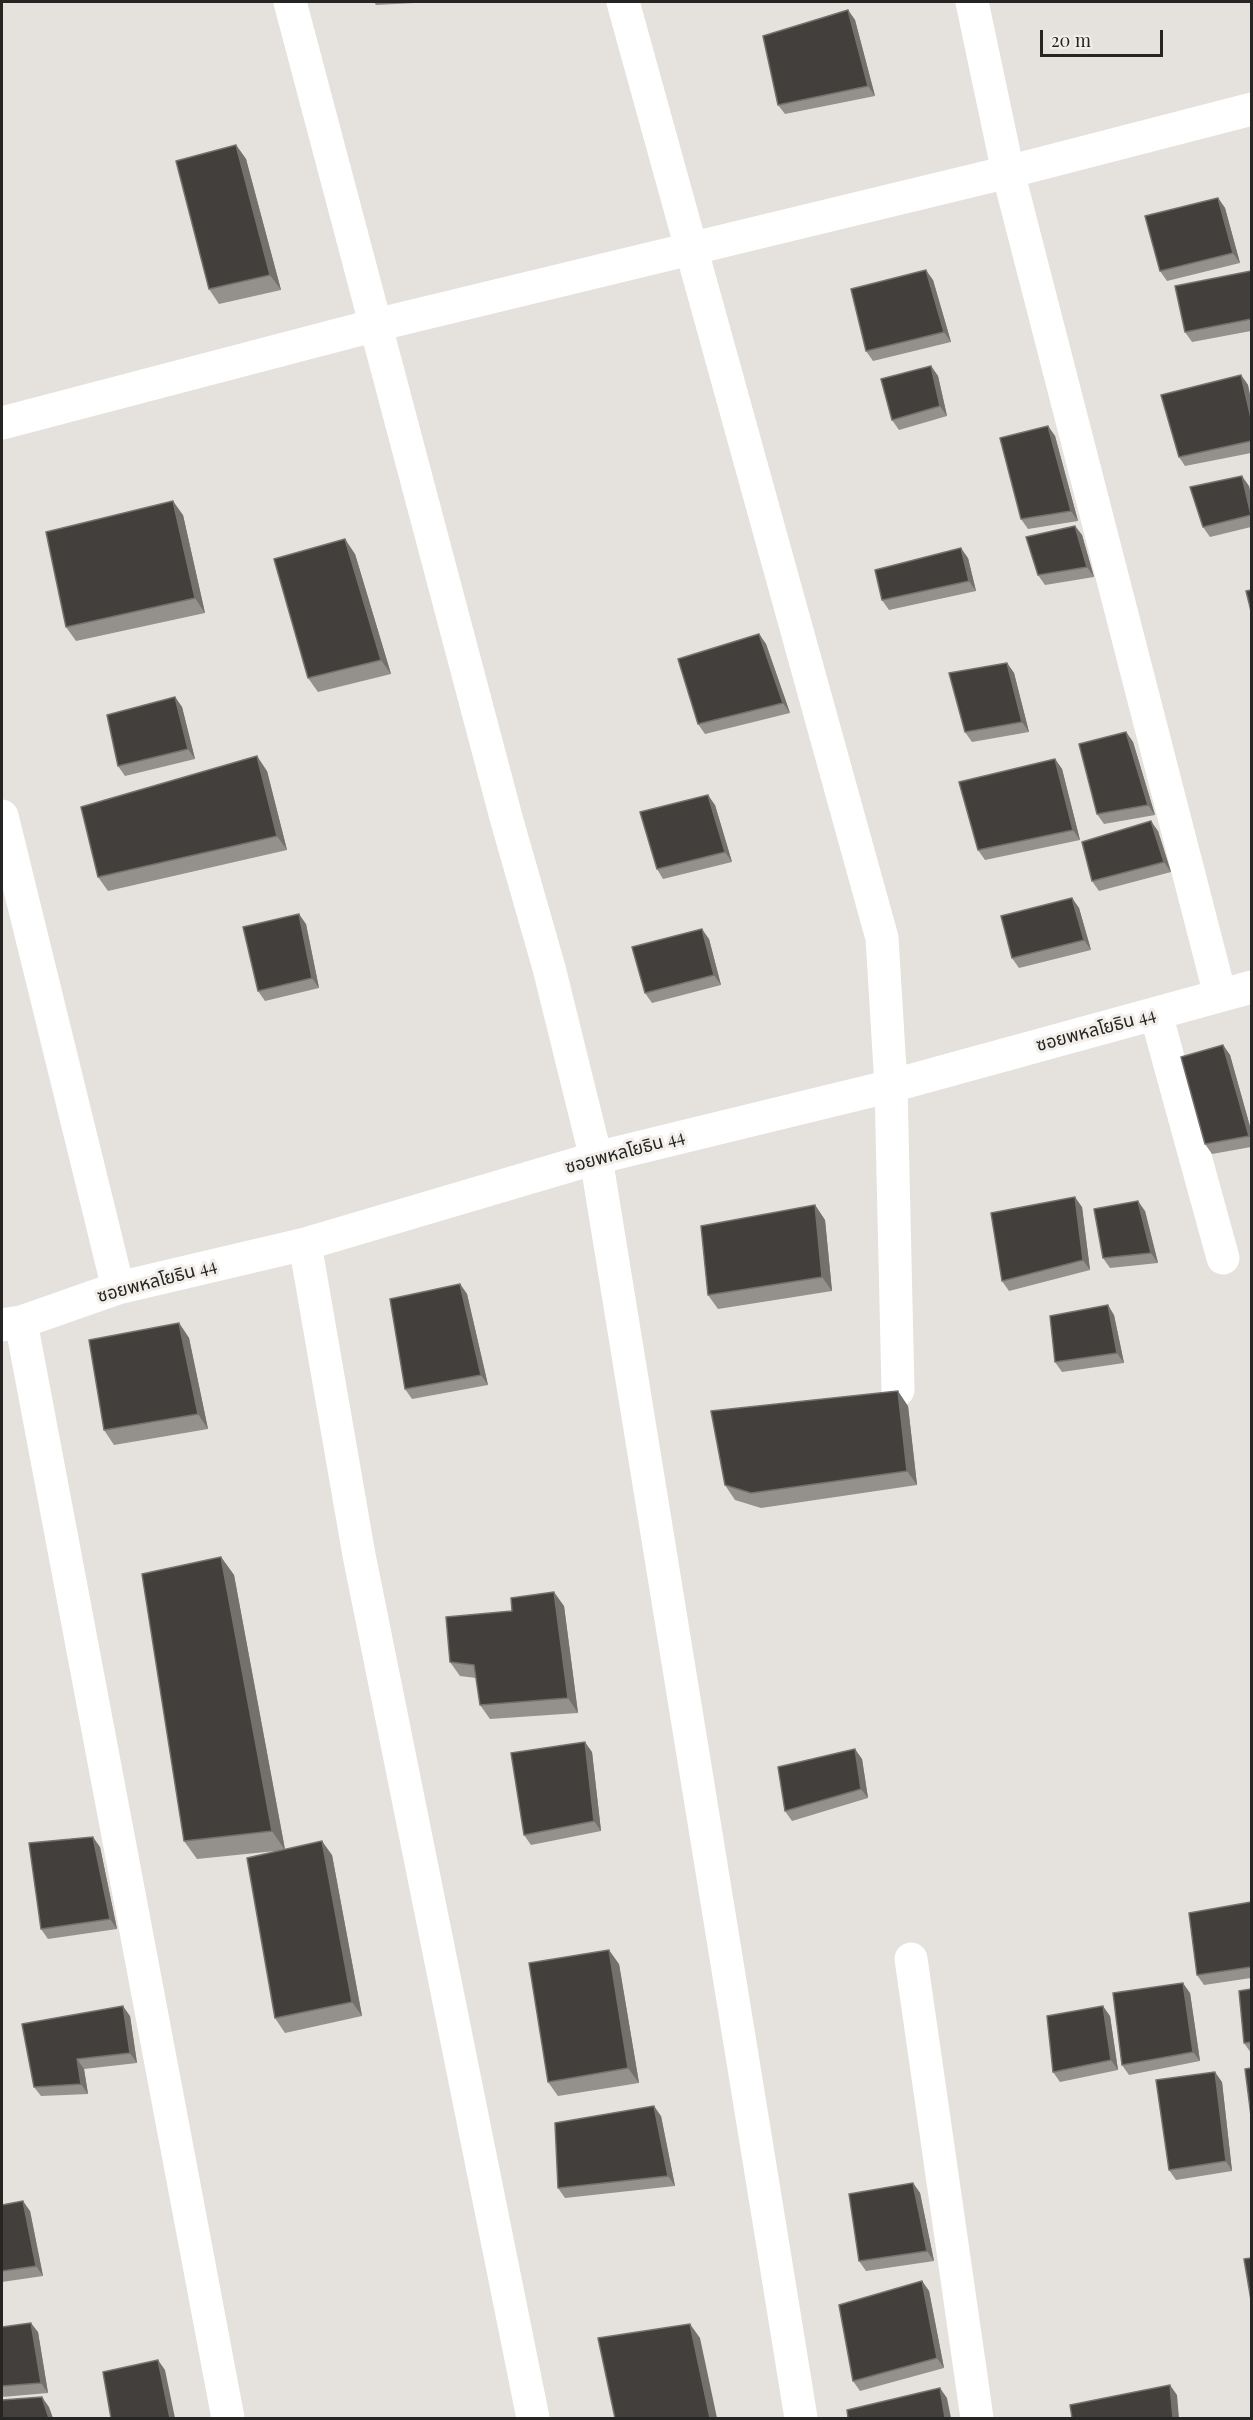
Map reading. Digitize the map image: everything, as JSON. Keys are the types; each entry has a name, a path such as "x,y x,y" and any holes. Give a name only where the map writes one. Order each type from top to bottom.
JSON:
{"street":[{"path":"290,2 507,821 549,968 596,1158 801,2418"},
{"path":"623,2 882,938 891,1086 898,1390"},
{"path":"972,2 1008,172 1236,991"},
{"path":"2,423 376,325 1008,172 1251,109"},
{"path":"2,816 118,1288"},
{"name":"ซอยพหลโยธิน 44","path":"11,1324 118,1288 305,1244 596,1158 891,1086 1236,991"},
{"path":"1156,1014 1223,1258"},
{"path":"305,1244 360,1556 533,2418"},
{"path":"11,1324 228,2418"},
{"path":"910,1959 977,2418"}],"building":[{"path":"848,10 868,86 778,105 763,36"},
{"path":"236,145 270,275 209,289 176,161"},
{"path":"1218,198 1233,253 1160,271 1145,216"},
{"path":"926,270 944,332 866,351 851,289"},
{"path":"1251,271 1251,319 1185,332 1175,286"},
{"path":"931,366 940,406 892,420 881,379"},
{"path":"1241,375 1251,418 1251,441 1179,457 1161,395"},
{"path":"1048,426 1071,511 1021,519 1000,438"},
{"path":"1242,476 1251,515 1203,527 1190,487"},
{"path":"173,501 195,598 66,627 46,532"},
{"path":"1075,526 1087,567 1038,575 1026,537"},
{"path":"345,539 381,660 308,678 274,559"},
{"path":"961,548 969,581 882,600 875,570"},
{"path":"1251,590 1251,611 1246,591"},
{"path":"759,634 783,703 698,724 678,659"},
{"path":"1007,663 1022,722 965,732 949,673"},
{"path":"175,697 188,749 118,766 107,715"},
{"path":"1126,732 1148,805 1097,814 1079,744"},
{"path":"257,756 277,836 98,877 81,807"},
{"path":"1055,759 1073,830 978,850 959,782"},
{"path":"708,795 725,852 657,869 640,812"},
{"path":"1151,821 1164,862 1092,881 1082,842"},
{"path":"1072,898 1084,940 1012,958 1001,916"},
{"path":"299,914 312,978 258,991 243,927"},
{"path":"702,929 714,975 645,993 632,947"},
{"path":"1223,1045 1249,1136 1205,1144 1181,1057"},
{"path":"1075,1197 1083,1260 1002,1281 991,1213"},
{"path":"1138,1201 1151,1253 1103,1258 1094,1209"},
{"path":"815,1205 822,1277 708,1295 701,1226"},
{"path":"460,1284 481,1375 405,1389 390,1299"},
{"path":"1108,1305 1117,1353 1055,1362 1050,1316"},
{"path":"179,1323 198,1414 104,1430 89,1340"},
{"path":"898,1391 907,1471 751,1493 725,1485 711,1411"},
{"path":"221,1557 272,1831 184,1841 142,1574"},
{"path":"554,1592 568,1698 480,1705 474,1665 450,1662 446,1617 512,1611 511,1598"},
{"path":"585,1742 594,1821 524,1835 511,1753"},
{"path":"855,1749 861,1789 785,1811 778,1767"},
{"path":"93,1837 110,1919 41,1929 29,1843"},
{"path":"322,1841 352,2002 275,2018 247,1858"},
{"path":"1251,1902 1251,1967 1197,1975 1189,1913"},
{"path":"609,1950 628,2068 548,2082 529,1963"},
{"path":"1183,1983 1193,2052 1122,2065 1113,1993"},
{"path":"1251,1989 1251,2042 1244,2043 1239,1991"},
{"path":"123,2006 130,2053 77,2059 81,2084 34,2087 22,2024"},
{"path":"1103,2006 1111,2060 1053,2072 1047,2016"},
{"path":"1251,2068 1251,2116 1245,2069"},
{"path":"1215,2072 1226,2161 1169,2170 1156,2080"},
{"path":"654,2106 668,2176 558,2188 555,2123"},
{"path":"913,2183 927,2251 859,2261 849,2194"},
{"path":"23,2201 36,2266 2,2271 2,2205"},
{"path":"1251,2258 1251,2300 1244,2259"},
{"path":"922,2281 937,2358 853,2381 839,2305"},
{"path":"31,2323 41,2383 2,2386 2,2327"},
{"path":"690,2324 710,2418 615,2418 598,2338"},
{"path":"158,2360 170,2418 111,2418 103,2372"},
{"path":"1170,2385 1173,2418 1072,2418 1070,2405"},
{"path":"940,2388 945,2418 848,2418 847,2410"},
{"path":"42,2397 49,2418 2,2418 2,2400"}]}
